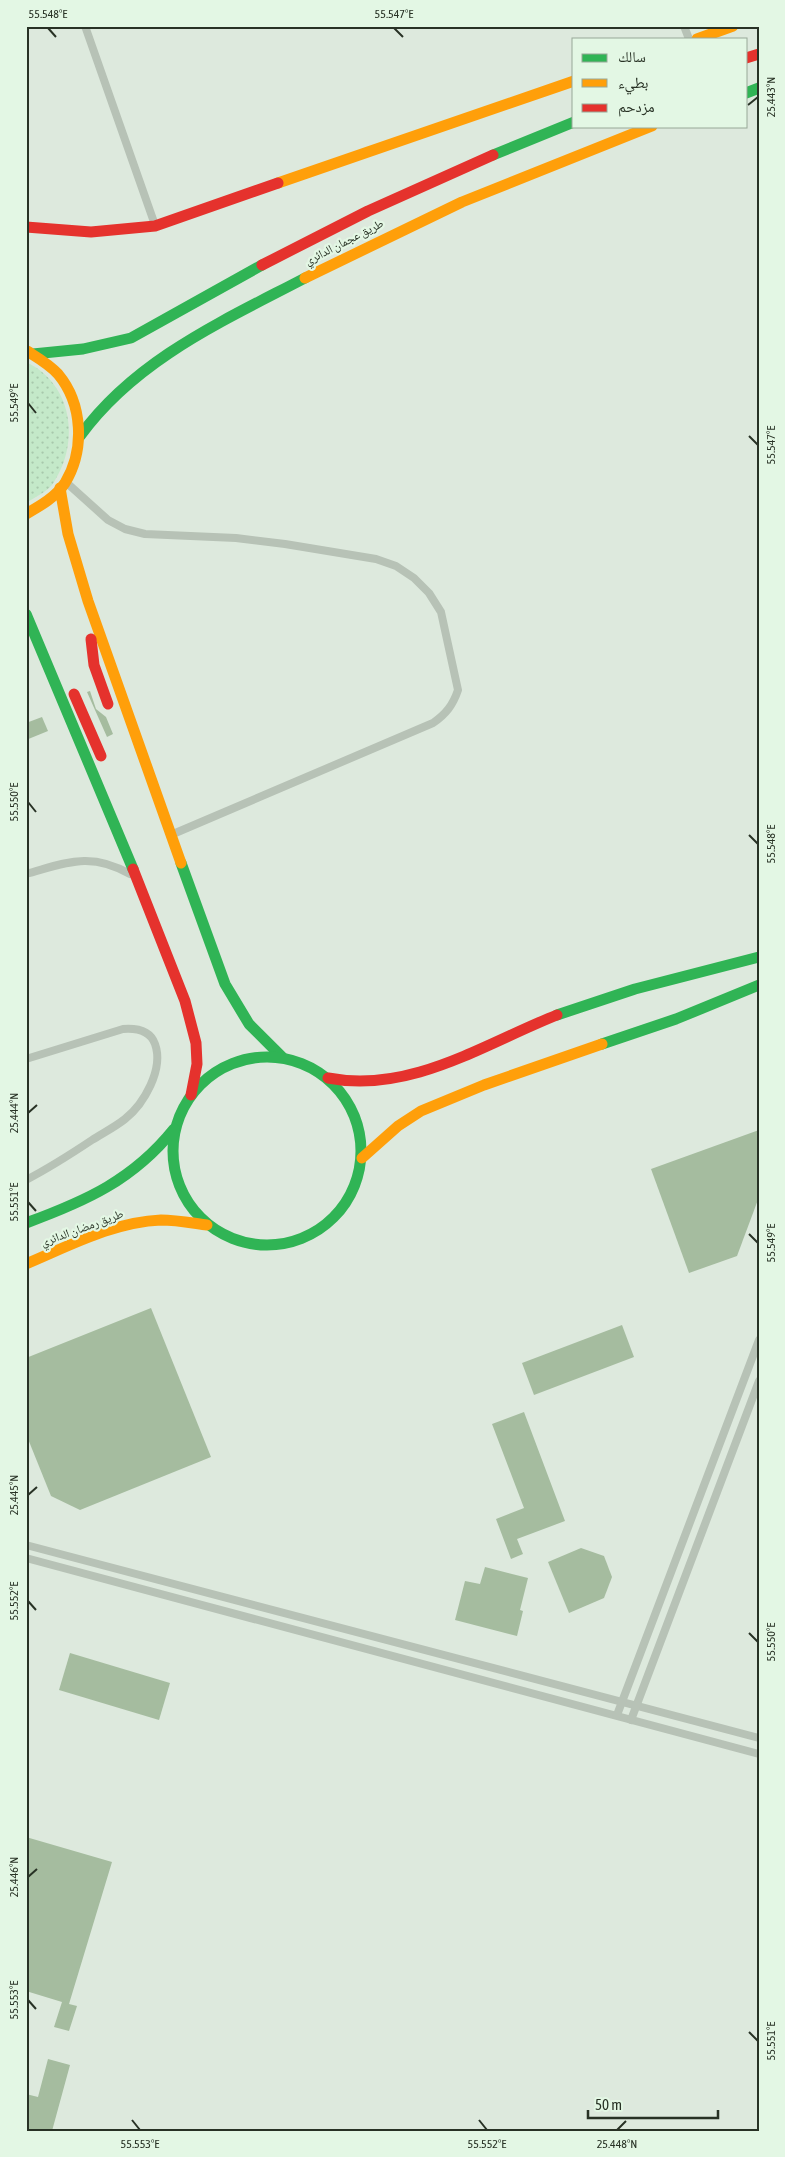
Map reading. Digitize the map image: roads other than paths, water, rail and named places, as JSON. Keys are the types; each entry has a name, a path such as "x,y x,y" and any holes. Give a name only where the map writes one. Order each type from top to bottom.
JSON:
{"street":[{"path":"700,38 733,26"},
{"path":"26,227 78,234 117,233 155,226 572,82"},
{"name":"طريق عجمان الدائري","path":"30,352 83,351 105,347 131,338 300,245 395,198 492,155 572,123"},
{"name":"طريق عجمان الدائري","path":"80,436 106,403 151,366 178,347 271,295 409,225 503,183 647,128"},
{"path":"26,514 44,504 63,485 76,459 80,436 75,403 58,374 30,352"},
{"path":"63,485 72,557 125,710 225,984 249,1024 282,1057"},
{"path":"89,602 118,649"},
{"path":"89,602 94,666 112,715"},
{"path":"27,616 34,664"},
{"path":"27,616 60,665"},
{"path":"27,616 73,730 120,837 192,1023 196,1043 197,1064 191,1095 175,1128 172,1155 177,1181 189,1206 207,1225 233,1240 261,1246 290,1243 318,1231 340,1212 355,1186 362,1158 359,1128 352,1110 348,1101 328,1078 306,1065 282,1057 256,1057 231,1064 209,1076 191,1095"},
{"path":"67,680 106,771"},
{"path":"161,769 167,822"},
{"path":"143,793 167,822"},
{"path":"115,796 120,837"},
{"path":"95,811 120,837"},
{"path":"328,1078 373,1082 409,1075 476,1050 562,1012 660,982 759,957"},
{"path":"362,1158 398,1126 422,1111 484,1085 676,1019 759,985"},
{"name":"طريق رمضان الدائري","path":"26,1223 78,1204 113,1186 141,1166 162,1146 175,1128"},
{"name":"طريق رمضان الدائري","path":"26,1264 130,1224 160,1220 207,1225"}],"lane":[{"path":"85,26 155,226"},
{"path":"684,26 689,38"},
{"path":"63,485 108,520 125,529 145,534 236,538 376,559 396,566 414,578 429,593 441,612 458,690 454,702 445,715 433,723 171,834"},
{"path":"26,874 76,860 83,860 115,867 136,878"},
{"path":"26,1059 123,1029 135,1028 146,1033 154,1042 158,1054 153,1078 146,1093 125,1119 26,1180"},
{"path":"617,1716 759,1340"},
{"path":"631,1720 759,1381"},
{"path":"26,1545 759,1738"},
{"path":"26,1558 759,1754"}]}
